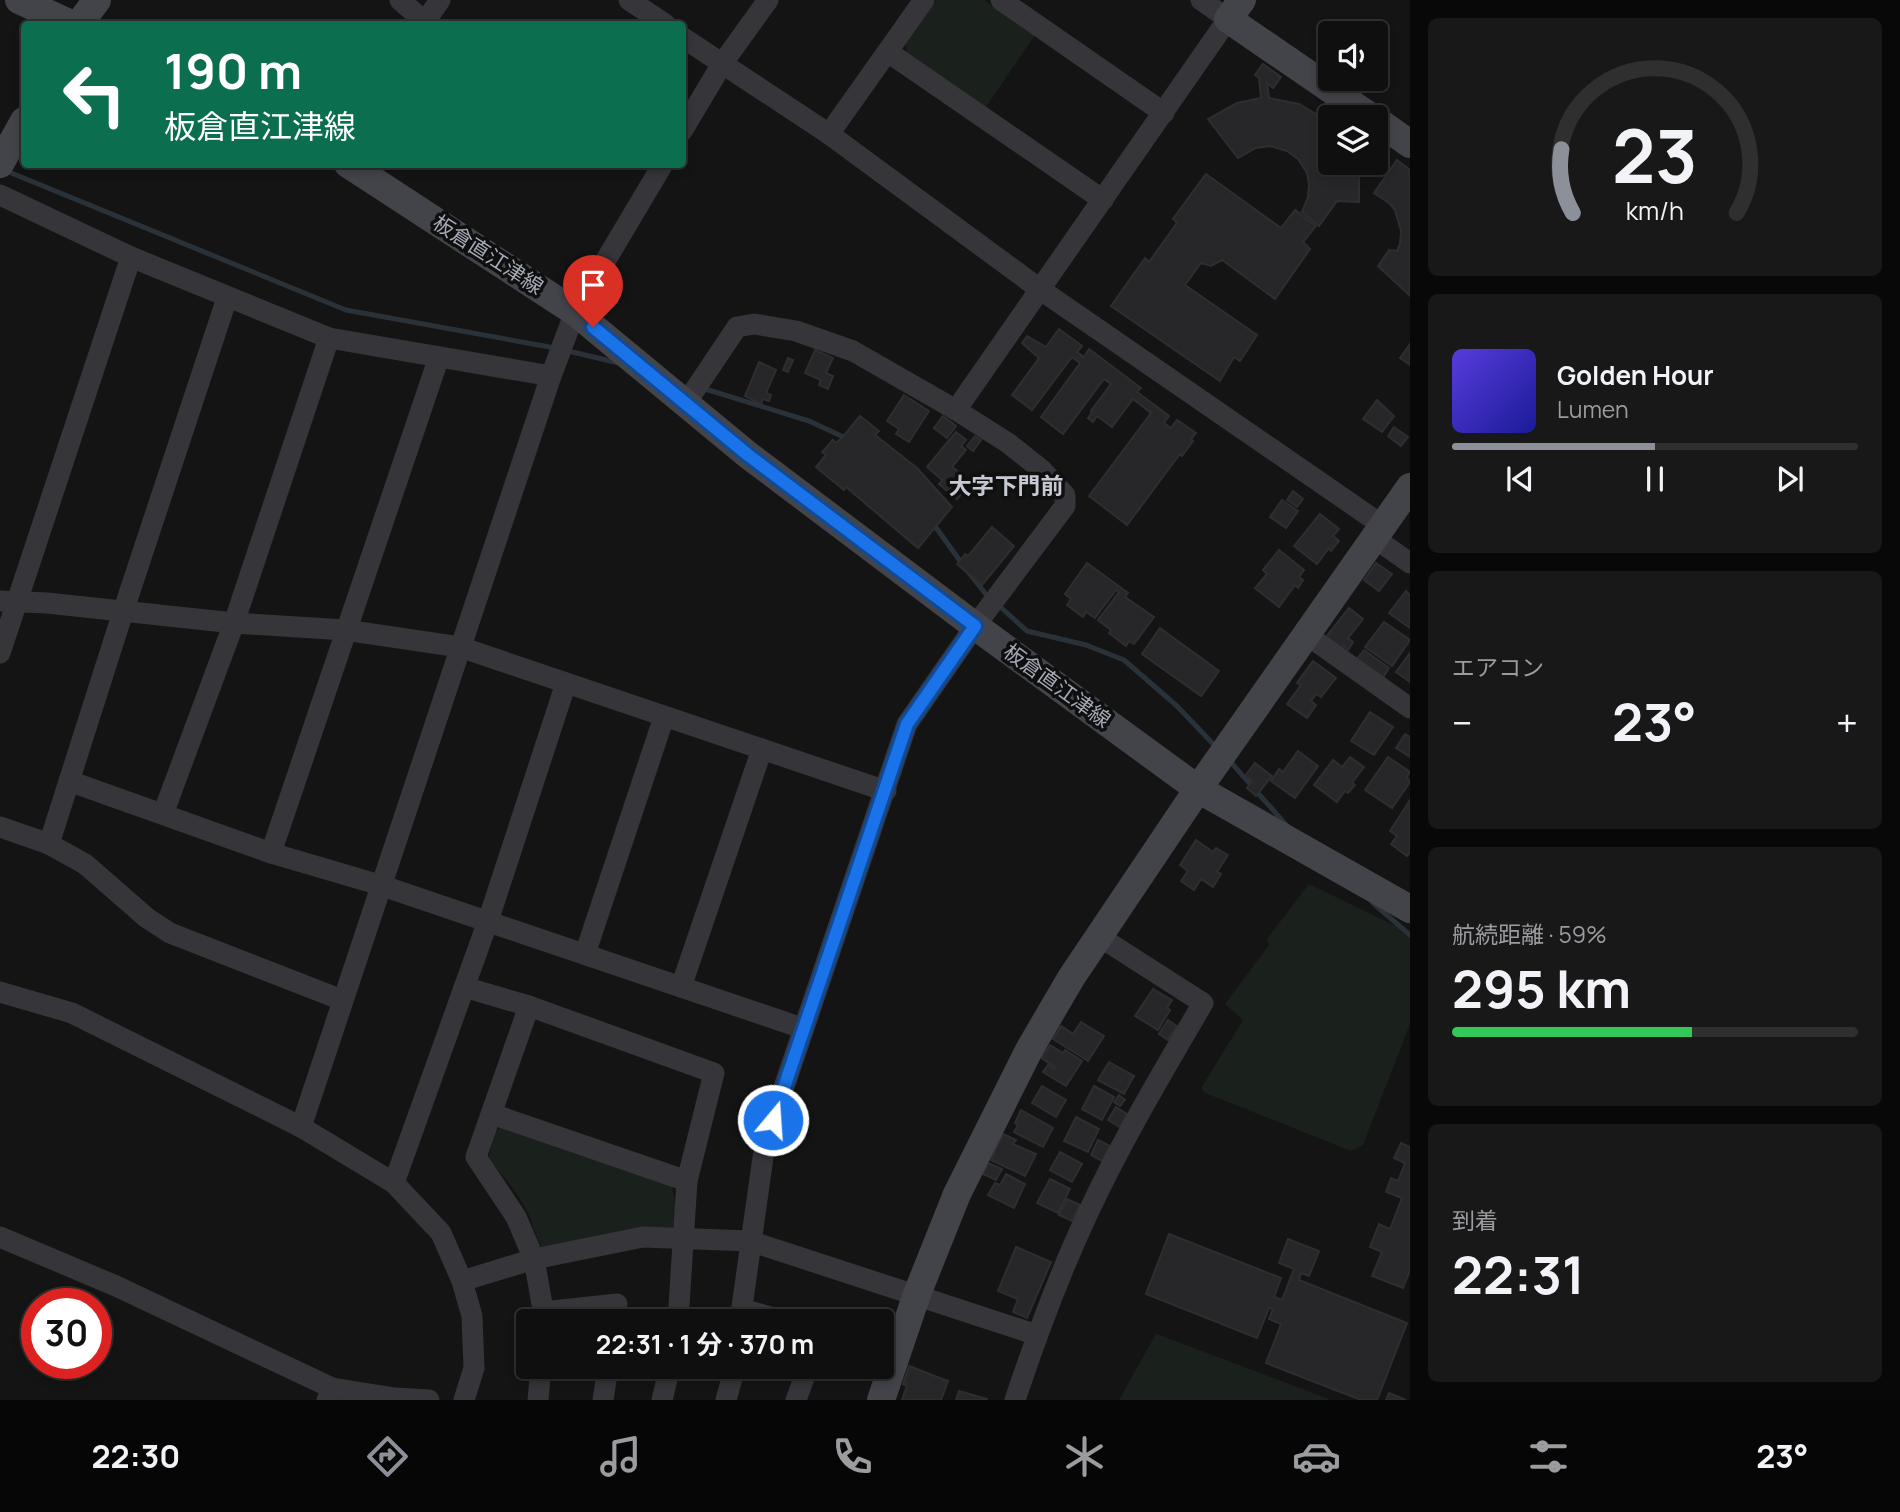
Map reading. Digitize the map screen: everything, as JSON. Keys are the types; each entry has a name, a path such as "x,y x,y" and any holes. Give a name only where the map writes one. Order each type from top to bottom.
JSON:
{"main road":[{"path":"19,0 64,21"},
{"path":"81,21 97,0"},
{"path":"1235,9 1356,105"},
{"path":"0,164 21,126"},
{"path":"1388,128 1410,144"},
{"name":"板倉直江津線","path":"354,168 575,312 748,455 1198,789 1410,909"},
{"path":"881,1400 916,1294 957,1194 1028,1050 1072,978 1198,789 1410,487"}],"street":[{"path":"400,0 424,21"},
{"path":"426,21 440,0"},
{"path":"629,0 660,21"},
{"path":"686,124 722,64 768,0"},
{"path":"830,134 924,0"},
{"path":"1001,0 1164,113"},
{"path":"956,410 1235,9 1201,0"},
{"path":"686,40 830,134 1041,290 1378,532 1410,563"},
{"path":"888,52 1103,200"},
{"path":"301,1127 551,376 575,312 661,168"},
{"path":"0,195 131,257 329,338 551,376"},
{"path":"0,653 8,601 131,257"},
{"path":"49,844 122,612 228,298"},
{"path":"686,403 737,327 754,324 796,331 853,351 956,410 1008,443 1042,470 1065,495 1065,506 975,626 907,724 765,1143 742,1309"},
{"path":"163,814 234,623 329,338"},
{"path":"271,853 439,356"},
{"path":"8,601 234,623 345,630 460,647 886,791"},
{"path":"1307,635 1410,708"},
{"path":"394,1183 488,922 566,683"},
{"path":"585,954 664,717"},
{"path":"681,987 762,749"},
{"path":"69,781 271,853 380,885 802,1028"},
{"path":"0,827 49,844 85,864 147,918 170,933 342,1000"},
{"path":"1015,1400 1061,1275 1111,1166 1203,1003 1100,937"},
{"path":"464,986 529,1006 715,1073 687,1181 679,1309"},
{"path":"0,992 72,1013 301,1127 394,1183 441,1233 462,1281 472,1315 474,1368 464,1398 435,1400"},
{"path":"529,1006 476,1157 516,1217 534,1259 543,1309"},
{"path":"492,1114 687,1181"},
{"path":"0,1237 116,1286 329,1394 429,1400"},
{"path":"462,1281 534,1259 643,1237 750,1241 1037,1335"},
{"path":"589,1309 617,1304 616,1309"},
{"path":"538,1400 540,1379"},
{"path":"603,1400 606,1379"},
{"path":"662,1400 667,1379"},
{"path":"726,1400 732,1379"},
{"path":"796,1400 804,1379"}],"shaded area":[{"path":"936,0 984,0 1035,35 986,107 907,53 905,44"},
{"path":"1309,884 1410,933 1410,1024 1363,1145 1351,1151 1205,1093 1201,1088 1243,1020 1225,1004 1269,945 1267,939"},
{"path":"501,1127 672,1186 679,1225 677,1228 544,1250 514,1189 488,1160 495,1132"},
{"path":"1157,1334 1331,1400 1119,1400"}],"building":[{"path":"1263,64 1281,77 1273,88 1267,83 1269,98 1299,104 1318,115 1318,175 1358,175 1359,202 1337,201 1319,226 1302,212 1308,197 1309,184 1307,173 1298,159 1287,151 1270,146 1256,148 1238,158 1208,119 1237,103 1261,98 1259,78 1255,75"},
{"path":"1397,160 1410,170 1410,296 1378,266 1389,250 1397,251 1400,244 1401,231 1395,210 1374,193"},
{"path":"1206,174 1281,228 1295,210 1316,226 1303,242 1310,249 1275,299 1222,260 1211,266 1201,263 1185,285 1257,335 1240,361 1234,357 1220,381 1111,306 1145,258 1149,262 1177,223 1173,219"},
{"path":"1059,329 1082,346 1077,352 1084,357 1089,349 1141,388 1137,392 1169,416 1164,423 1171,428 1177,420 1196,433 1182,456 1180,454 1127,525 1089,496 1151,413 1133,399 1112,427 1097,416 1093,422 1088,418 1091,411 1111,384 1104,379 1063,434 1041,417 1080,363 1072,357 1032,410 1012,395 1039,358 1022,343 1027,336 1046,347"},
{"path":"1410,344 1410,365 1400,358"},
{"path":"815,350 833,358 826,373 833,376 828,389 819,385 821,380 805,373"},
{"path":"788,358 793,360 788,372 783,370"},
{"path":"759,362 776,370 766,393 771,395 769,401 763,399 761,404 745,396"},
{"path":"904,395 929,411 909,442 896,434 899,429 887,421"},
{"path":"1377,400 1394,416 1382,432 1363,419"},
{"path":"860,416 879,431 875,435 917,468 952,507 918,548 846,487 844,490 816,467 826,455 822,452 833,440 836,443 842,438"},
{"path":"943,416 956,426 947,438 934,428"},
{"path":"1394,427 1408,437 1401,446 1388,436"},
{"path":"956,432 966,440 961,446 966,450 952,467 969,485 957,499 939,484 942,480 927,467"},
{"path":"975,436 981,440 973,451 967,446"},
{"path":"1293,491 1303,499 1297,507 1287,500"},
{"path":"1282,500 1298,511 1286,528 1270,517"},
{"path":"1320,514 1339,529 1333,536 1339,541 1331,551 1329,548 1317,564 1294,546"},
{"path":"992,527 1014,546 982,585 957,564 965,554 968,556"},
{"path":"1279,550 1304,570 1299,577 1303,580 1298,588 1295,585 1279,607 1255,588 1267,574 1263,570"},
{"path":"1087,563 1128,593 1125,597 1154,617 1134,644 1129,641 1126,646 1098,620 1119,592 1116,590 1095,618 1086,612 1083,617 1067,605 1071,599 1065,594"},
{"path":"1376,563 1392,574 1379,591 1364,580"},
{"path":"1406,591 1410,595 1410,628 1389,613"},
{"path":"1349,608 1363,619 1348,638 1353,642 1348,650 1326,637"},
{"path":"1384,622 1410,640 1392,666 1365,647"},
{"path":"1160,628 1219,671 1201,696 1142,654"},
{"path":"1364,650 1389,668 1382,679 1356,660"},
{"path":"1410,653 1410,682 1396,672"},
{"path":"1313,661 1336,678 1321,697 1316,694 1311,701 1316,705 1307,718 1287,704 1301,685 1297,683"},
{"path":"1370,712 1393,727 1374,755 1351,741"},
{"path":"1405,734 1410,737 1410,757 1396,748"},
{"path":"1298,751 1318,766 1295,798 1271,781 1279,769 1283,772"},
{"path":"1350,757 1364,767 1352,783 1355,785 1348,793 1345,791 1337,802 1314,785 1333,760 1342,767"},
{"path":"1388,757 1410,772 1407,777 1410,782 1392,808 1365,790"},
{"path":"1255,763 1272,776 1256,796 1247,788 1252,781 1245,776"},
{"path":"1410,800 1410,852 1407,856 1391,844 1397,836 1390,831"},
{"path":"1196,840 1213,852 1216,848 1228,855 1217,872 1221,874 1213,887 1201,879 1194,890 1181,881 1188,871 1180,865"},
{"path":"1153,989 1172,1000 1167,1008 1170,1010 1158,1030 1135,1016"},
{"path":"1168,1020 1177,1026 1168,1040 1159,1034"},
{"path":"1081,1022 1104,1036 1088,1061 1053,1039 1061,1026 1073,1034"},
{"path":"1050,1045 1063,1053 1065,1050 1082,1061 1066,1086 1043,1072 1048,1065 1054,1069 1055,1067 1041,1058"},
{"path":"1109,1062 1134,1076 1124,1094 1098,1080"},
{"path":"1042,1086 1066,1100 1056,1117 1032,1103"},
{"path":"1094,1086 1114,1097 1102,1120 1082,1109"},
{"path":"1119,1095 1125,1100 1120,1106 1114,1102"},
{"path":"1116,1107 1127,1114 1120,1127 1108,1120"},
{"path":"1021,1110 1053,1128 1043,1147 1014,1132"},
{"path":"1076,1117 1099,1129 1088,1152 1064,1141"},
{"path":"1003,1134 1016,1140 1013,1144 1036,1154 1025,1176 991,1160"},
{"path":"1098,1140 1110,1146 1102,1161 1091,1155"},
{"path":"1401,1143 1410,1147 1410,1270 1403,1288 1372,1276 1382,1252 1370,1247 1379,1224 1390,1229 1402,1198 1386,1192 1391,1178 1398,1181 1405,1163 1394,1158"},
{"path":"1060,1152 1082,1164 1072,1182 1050,1170"},
{"path":"988,1163 1002,1169 996,1180 983,1174"},
{"path":"1006,1174 1025,1184 1014,1208 988,1195 995,1183 1000,1185"},
{"path":"1050,1179 1070,1189 1058,1213 1037,1203"},
{"path":"1067,1199 1080,1205 1072,1221 1059,1215"},
{"path":"1169,1234 1281,1278 1274,1297 1282,1300 1294,1269 1279,1263 1288,1239 1319,1251 1309,1276 1301,1273 1299,1280 1407,1323 1377,1400 1361,1400 1266,1363 1281,1324 1269,1319 1273,1309 1269,1308 1257,1338 1146,1294"},
{"path":"1016,1247 1051,1262 1027,1318 1013,1312 1018,1299 998,1291"},
{"path":"909,1366 948,1381 941,1400 902,1400 907,1386 903,1384"},
{"path":"959,1391 987,1399 987,1400 956,1400"},
{"path":"1389,1393 1406,1400 1386,1400"}],"waterway":[{"path":"4,170 346,310 555,348"},
{"path":"568,351 619,363"},
{"path":"702,388 809,421 848,439"},
{"path":"932,522 963,565"},
{"path":"969,573 989,598"},
{"path":"997,604 1027,631 1086,645 1124,660 1177,706 1217,748"},
{"path":"1229,760 1287,826"},
{"path":"1373,903 1410,935"}],"district":[{"name":"大字下門前","path":"1006,486"}],"route":[{"path":"593,327 748,455 975,626 907,724 773,1120"}]}
